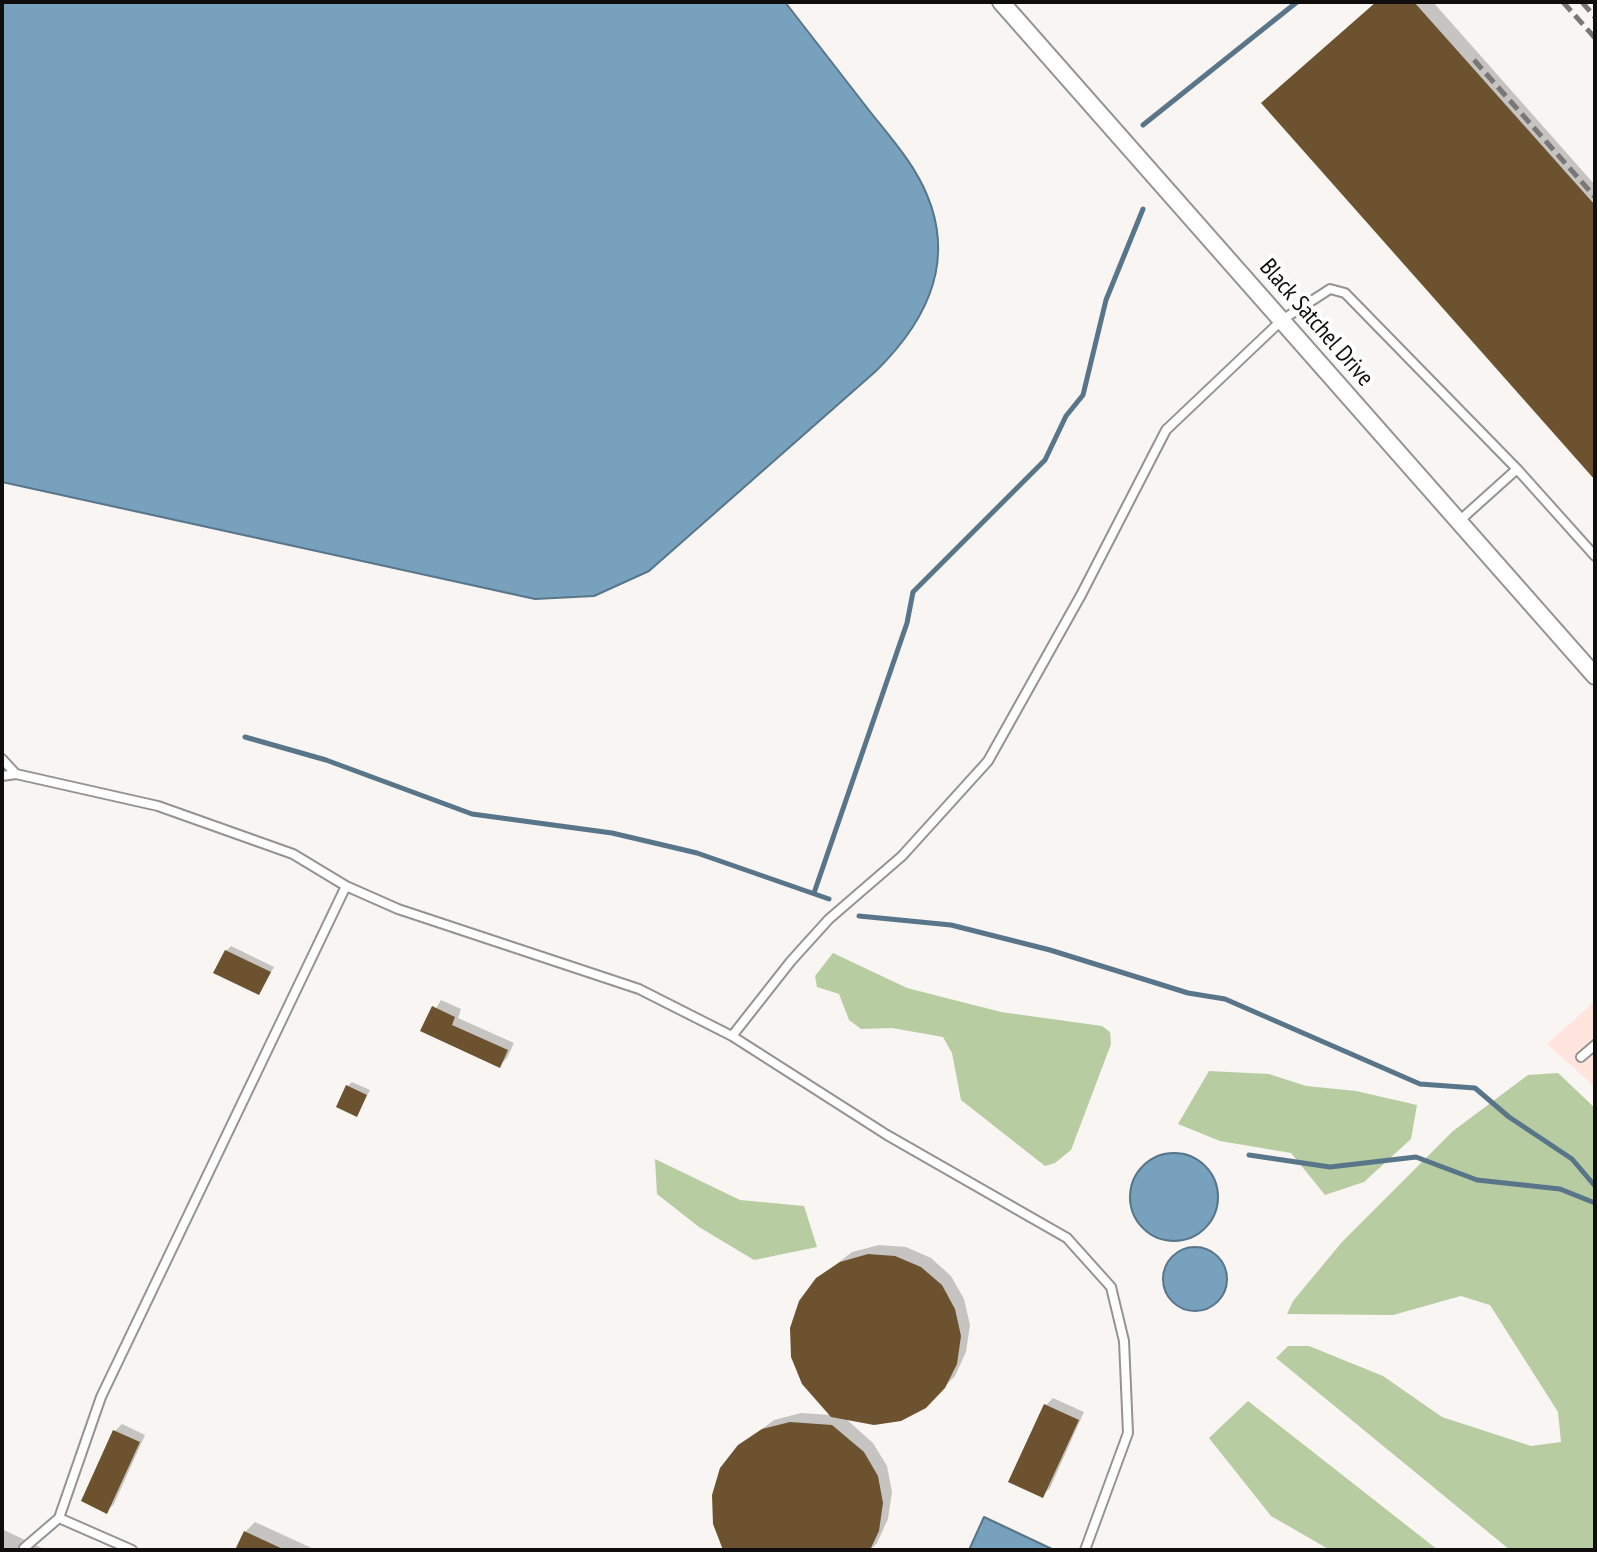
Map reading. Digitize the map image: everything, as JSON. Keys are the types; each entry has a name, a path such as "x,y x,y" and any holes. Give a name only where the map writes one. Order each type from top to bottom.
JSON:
{"street":[{"name":"Black Satchel Drive","path":"1001,2 1595,676"}],"lane":[{"path":"732,1036 829,919 902,856 988,761 1081,595 1166,430 1282,320 1330,289 1345,293 1517,469 1595,556"},
{"path":"1458,522 1517,469"},
{"path":"2,759 16,774"},
{"path":"2,776 16,774 158,806 293,854 346,886 398,909 639,989 732,1036 887,1135 1067,1238 1111,1287 1124,1341 1128,1433 1085,1550"},
{"path":"24,1548 59,1518 101,1397 346,886"},
{"path":"1581,1057 1595,1045"},
{"path":"59,1518 132,1550"}],"shaded area":[{"path":"1595,1001 1595,1087 1547,1044"}],"green space":[{"path":"833,953 907,988 1001,1012 1102,1026 1110,1032 1111,1044 1071,1150 1055,1163 1045,1166 961,1100 952,1053 943,1037 892,1028 861,1029 849,1020 839,994 817,987 815,976"},
{"path":"1209,1071 1269,1074 1306,1086 1356,1091 1417,1105 1411,1139 1364,1182 1325,1195 1291,1153 1220,1141 1178,1124"},
{"path":"1558,1073 1595,1108 1595,1550 1510,1550 1276,1358 1288,1346 1309,1346 1383,1376 1442,1417 1531,1446 1561,1442 1558,1412 1490,1305 1461,1296 1393,1315 1287,1314 1293,1301 1342,1242 1453,1131 1528,1075"},
{"path":"655,1159 740,1200 804,1206 817,1247 754,1260 699,1227 657,1194"},
{"path":"1248,1401 1438,1550 1330,1550 1271,1516 1209,1438"}],"water":[{"path":"2,2 785,2 922,183 935,220 938,245 937,268 931,291 909,333 876,371 649,571 594,596 535,599 2,482"},
{"path":"1174,1153 1191,1156 1205,1166 1215,1180 1218,1197 1215,1214 1205,1228 1191,1238 1174,1241 1157,1238 1143,1228 1133,1214 1130,1197 1133,1180 1143,1166 1157,1156"},
{"path":"1195,1247 1213,1253 1221,1261 1227,1279 1221,1297 1213,1305 1195,1311 1177,1305 1169,1297 1163,1279 1169,1261 1177,1253"},
{"path":"984,1517 1054,1550 969,1550"}],"building":[{"path":"1376,2 1414,2 1595,205 1595,480 1261,103"},
{"path":"225,950 271,972 259,995 213,973"},
{"path":"432,1006 455,1017 452,1025 508,1050 500,1068 420,1031"},
{"path":"346,1085 367,1095 357,1117 336,1107"},
{"path":"868,1254 895,1256 921,1267 942,1285 955,1309 961,1336 957,1364 945,1388 926,1408 901,1421 874,1425 831,1417 802,1384 791,1357 790,1328 799,1301 816,1278 840,1262"},
{"path":"1044,1404 1079,1420 1043,1498 1008,1482"},
{"path":"790,1422 832,1425 864,1452 878,1476 883,1503 879,1531 870,1550 723,1550 713,1524 712,1495 720,1468 738,1445 762,1429"},
{"path":"113,1430 140,1442 107,1514 81,1501"},
{"path":"244,1531 285,1550 235,1550"}],"waterway":[{"path":"1143,125 1297,2"},
{"path":"814,893 907,623 913,592 1045,460 1066,416 1083,395 1106,300 1143,209"},
{"path":"245,737 326,760 472,814 612,833 697,853 829,899"},
{"path":"859,916 951,925 1050,950 1188,993 1225,999 1420,1084 1475,1088 1509,1117 1572,1159 1595,1186"},
{"path":"1249,1155 1330,1167 1416,1157 1477,1180 1560,1189 1595,1203"}],"railway":[{"path":"1563,2 1595,38"},
{"path":"1582,2 1595,17"},
{"path":"1474,60 1595,197"}]}
